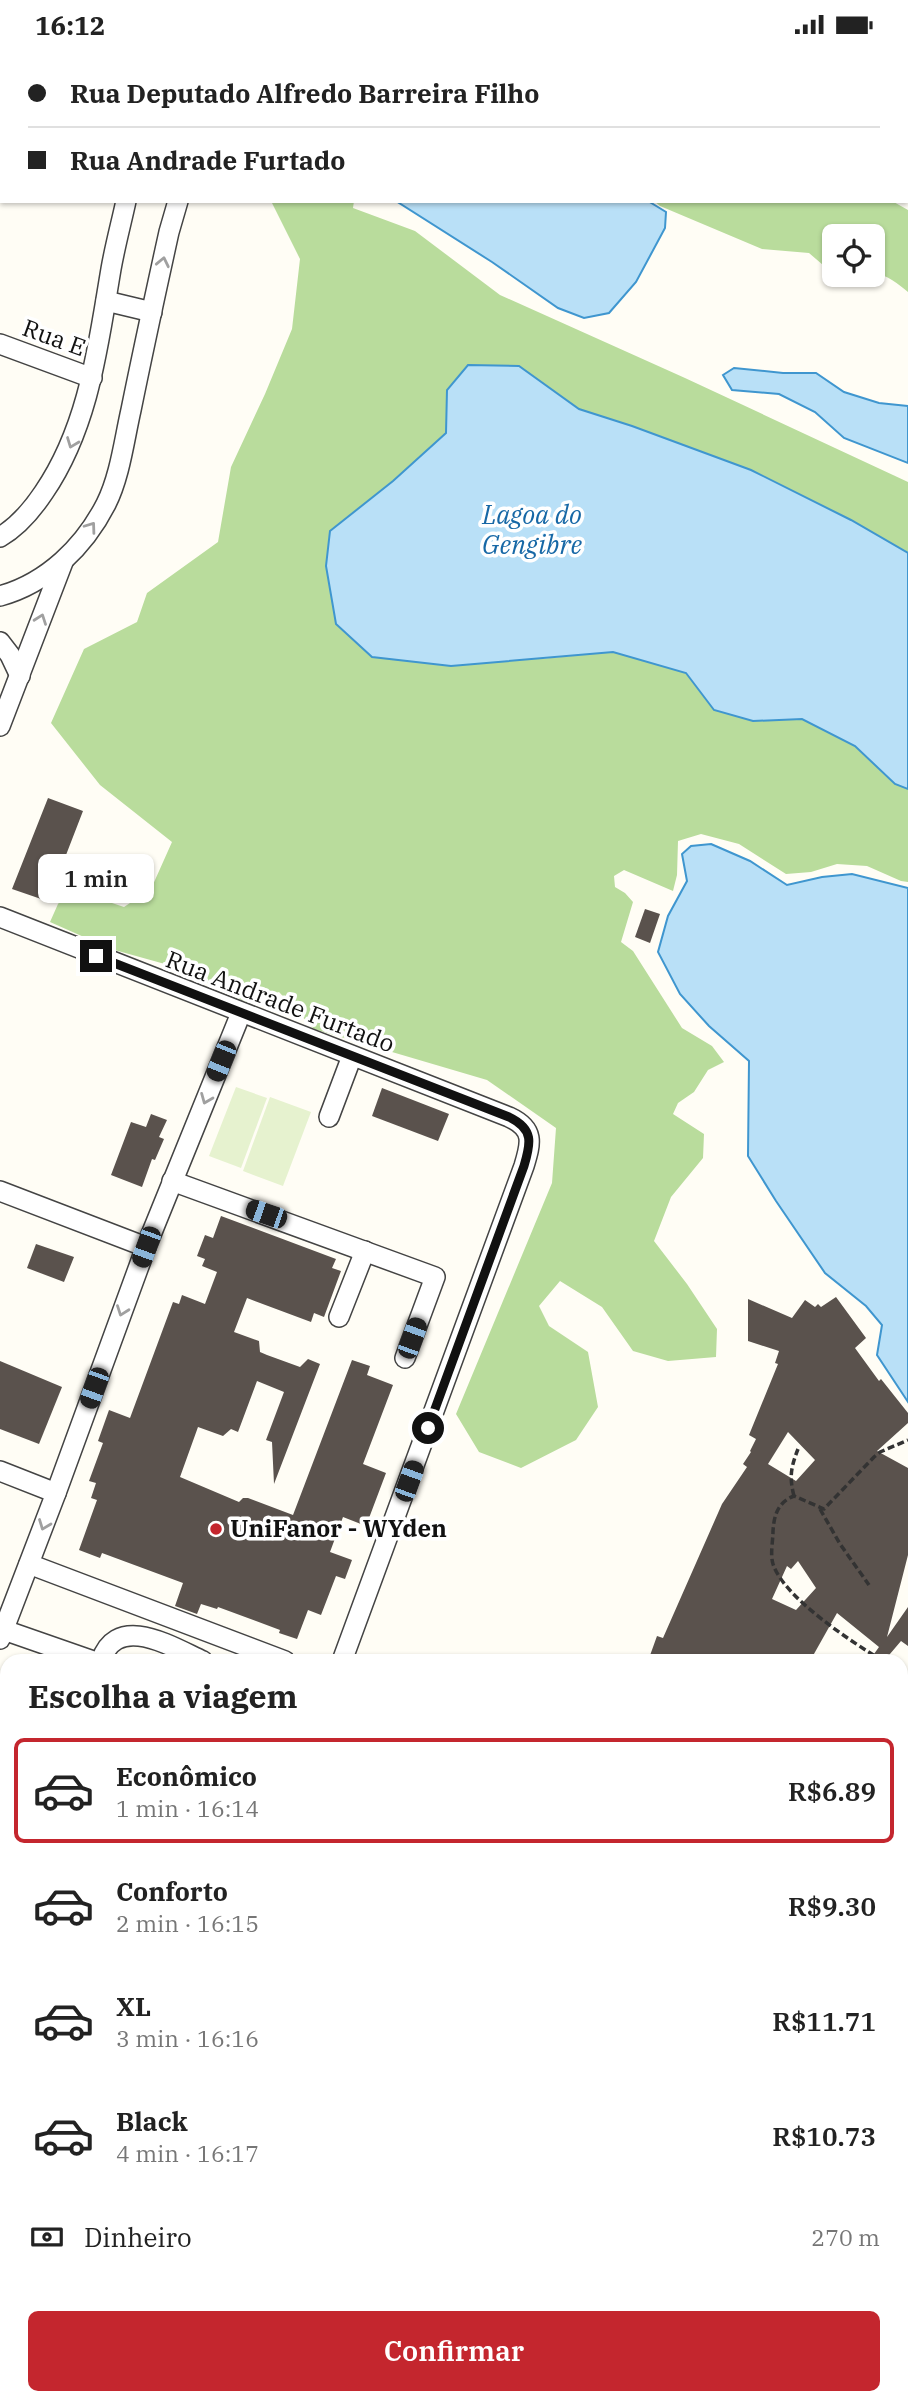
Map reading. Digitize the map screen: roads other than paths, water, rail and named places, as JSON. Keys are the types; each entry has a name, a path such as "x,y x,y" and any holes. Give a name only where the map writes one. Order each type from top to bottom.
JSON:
{"street":[{"path":"0,537 22,521 60,469 77,429 92,378 126,203"},
{"path":"0,596 34,582 62,562 98,518 113,486 177,203"},
{"path":"106,302 152,312"},
{"name":"Rua E","path":"0,344 92,378"},
{"path":"0,726 62,562"},
{"path":"0,642 20,676"},
{"name":"Rua Andrade Furtado","path":"0,917 516,1121 530,1137 520,1179 345,1654"},
{"path":"69,1654 2,1634 146,1247 241,1013"},
{"path":"329,1117 352,1056"},
{"path":"173,1181 435,1277 404,1359"},
{"path":"0,1191 146,1247"},
{"path":"340,1317 365,1251"},
{"path":"0,1471 56,1493"},
{"path":"29,1564 267,1654"},
{"path":"104,1654 109,1644 125,1635 135,1635 187,1654"}],"water":[{"path":"399,203 651,203 666,212 665,228 636,282 609,313 584,318 558,308"},
{"name":"Lagoa do Gengibre","path":"468,365 519,366 579,409 751,470 851,520 908,553 908,789 895,784 855,746 802,719 753,721 714,710 686,673 613,652 451,666 372,657 336,624 326,566 330,531 393,481 446,433 447,390"},
{"path":"734,368 816,373 844,392 879,403 908,406 908,463 844,438 815,412 779,394 732,390 723,375"},
{"path":"711,844 750,861 787,885 852,874 908,888 908,1402 877,1355 882,1325 866,1306 825,1273 748,1156 749,1061 709,1026 680,994 658,952 668,916 687,881 682,854 691,846"}],"place":[{"name":"UniFanor - WYden","path":"216,1529"}]}
